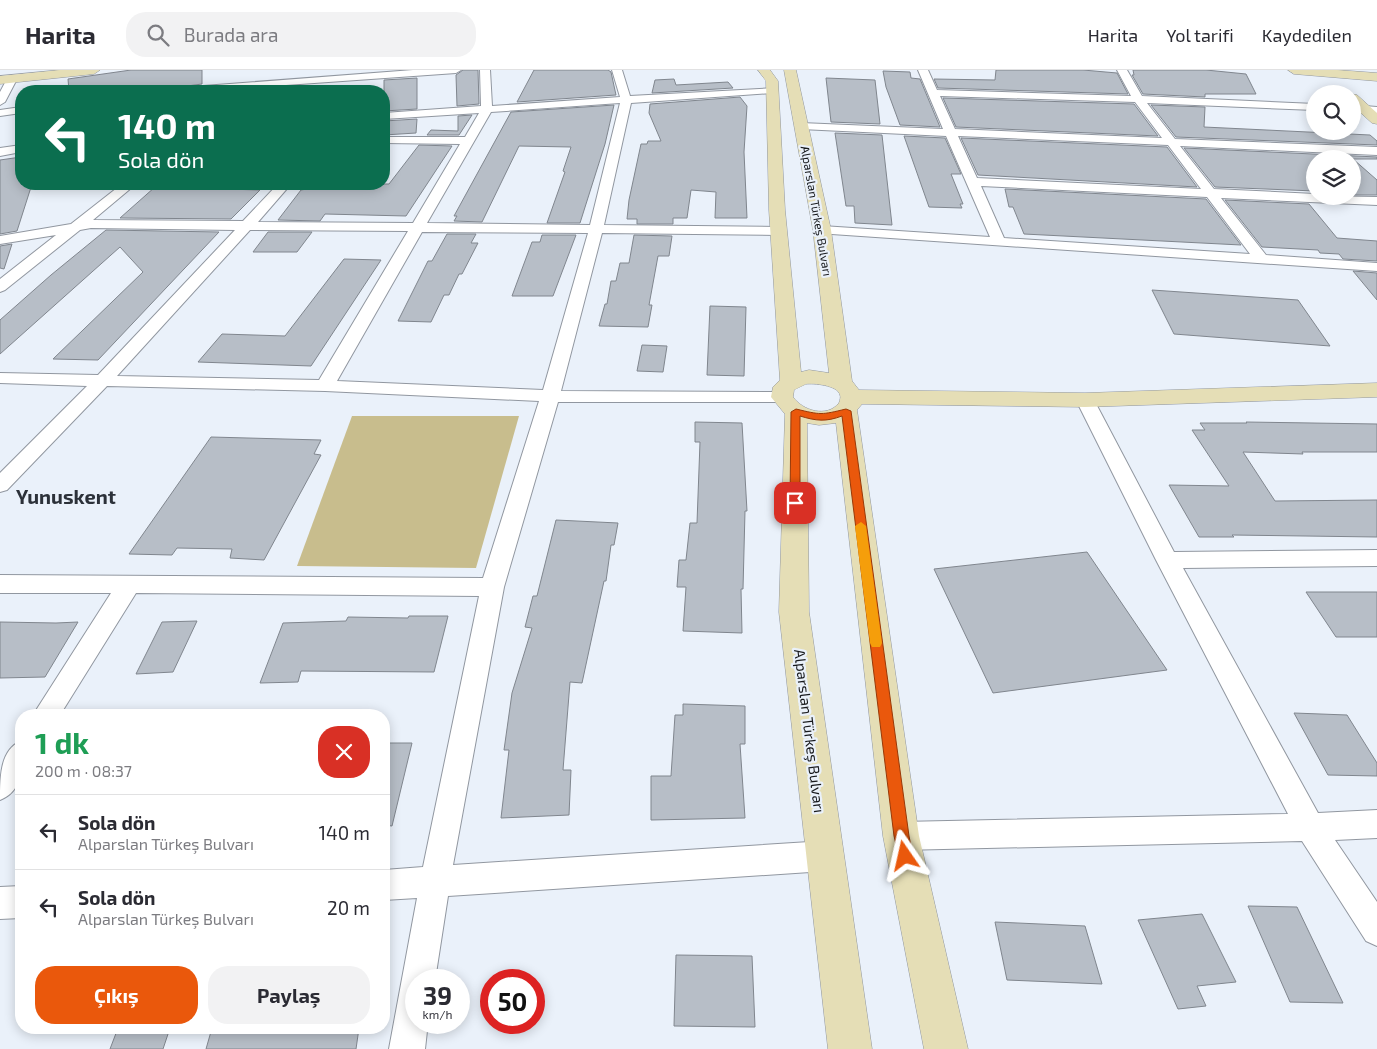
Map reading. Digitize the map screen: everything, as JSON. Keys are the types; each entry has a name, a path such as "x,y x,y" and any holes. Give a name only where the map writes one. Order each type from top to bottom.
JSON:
{"main road":[{"path":"0,73 25,70"},
{"path":"6,79 94,70"},
{"name":"Alparslan Türkeş Bulvarı","path":"764,70 772,81 778,230 790,397 794,612 850,1049"},
{"name":"Alparslan Türkeş Bulvarı","path":"790,70 822,230 846,397 901,836 946,1049"},
{"path":"1294,70 1377,77"},
{"path":"1362,70 1377,71"},
{"path":"1324,72 1338,85"},
{"path":"1365,109 1377,120"},
{"path":"846,397 829,418 817,418 790,397 809,377 820,377 846,397 1085,400 1377,392"}],"street":[{"path":"222,85 456,70"},
{"path":"325,386 487,109 485,70"},
{"path":"420,969 492,587 550,396 596,229 626,101 617,70"},
{"path":"923,70 999,242"},
{"path":"1122,70 1138,99 1262,260"},
{"path":"0,102 6,79"},
{"path":"390,116 772,90"},
{"path":"933,93 1306,106"},
{"path":"0,113 15,111"},
{"path":"802,126 1377,151"},
{"path":"390,140 468,141"},
{"path":"0,152 15,150"},
{"path":"972,182 1377,202"},
{"path":"0,287 122,190"},
{"path":"0,485 102,381 280,190"},
{"path":"0,240 91,224 778,230"},
{"path":"822,230 1377,266"},
{"path":"0,378 325,386 550,396 790,397"},
{"path":"1085,400 1167,560 1310,827 1377,930"},
{"path":"1167,560 1377,558"},
{"path":"0,584 492,587"},
{"path":"50,709 129,585"},
{"path":"0,787 15,763"},
{"path":"901,836 1377,824"},
{"path":"390,885 825,856"},
{"path":"0,903 15,902"},
{"path":"407,1049 409,1034"}],"shaded area":[{"path":"352,416 519,416 476,568 297,566"}],"building":[{"path":"131,70 202,70 202,84 195,85 68,85 68,79"},
{"path":"463,70 478,70 479,104 457,106 456,75"},
{"path":"534,70 608,70 611,72 616,95 517,102"},
{"path":"996,70 1083,70 1117,73 1128,94 938,88 934,79 995,80"},
{"path":"1133,70 1206,70 1246,74 1256,94 1205,94 1205,97 1143,94 1132,75 1134,75"},
{"path":"883,71 910,72 911,78 920,79 940,127 900,125 886,87"},
{"path":"417,78 417,109 390,111 390,85 384,85 384,80"},
{"path":"826,78 875,80 880,124 831,122"},
{"path":"674,79 676,85 728,82 733,88 652,93 655,80"},
{"path":"740,97 747,106 744,152 747,218 715,218 716,192 691,190 687,218 673,218 673,224 637,224 637,219 627,219 629,200 641,144 647,144 648,141 661,141 649,113 650,104"},
{"path":"943,98 1134,104 1158,136 956,127"},
{"path":"614,105 605,144 580,223 547,223 565,172 563,171 571,147 519,146 482,222 454,221 457,216 454,216 511,112"},
{"path":"1151,105 1205,107 1204,127 1306,132 1306,140 1361,140 1361,135 1370,135 1377,141 1377,145 1176,137"},
{"path":"472,115 459,135 427,135 431,130 458,131 458,116"},
{"path":"417,119 416,133 390,135 390,121"},
{"path":"835,133 882,135 892,225 855,223 854,206 846,206"},
{"path":"904,136 945,138 961,174 951,174 963,204 960,204 962,208 929,207"},
{"path":"961,138 1167,147 1197,187 978,175"},
{"path":"419,145 452,146 406,216 325,214 320,221 278,220 301,190 390,190 390,183"},
{"path":"1184,148 1306,154 1306,191 1215,187"},
{"path":"1361,156 1377,157 1377,159 1361,159"},
{"path":"15,158 15,190 30,190 17,231 0,234 0,160"},
{"path":"1361,166 1377,180 1377,195 1361,195"},
{"path":"1005,189 1206,199 1241,245 1024,234 1013,207 1009,207"},
{"path":"152,190 260,190 231,219 120,218"},
{"path":"1225,200 1310,205 1337,238 1377,241 1377,261 1343,259 1339,254 1320,253 1318,250 1262,247"},
{"path":"106,230 219,232 98,360 53,359 143,272 120,247 0,354 0,320"},
{"path":"268,232 312,232 297,252 253,252"},
{"path":"447,234 476,234 471,243 478,243 462,274 459,274 449,295 444,295 431,322 398,321 428,261 432,261"},
{"path":"542,235 576,235 553,296 512,296 532,242 540,242"},
{"path":"634,235 672,236 669,256 658,256 649,305 652,305 648,327 599,326 605,304 607,304 611,281 616,281 620,263 629,263"},
{"path":"12,244 4,269 0,268 0,246"},
{"path":"344,259 381,260 311,366 198,362 222,334 285,336"},
{"path":"1353,271 1377,273 1377,300"},
{"path":"1152,290 1298,300 1330,346 1174,334"},
{"path":"710,306 746,307 744,376 707,375"},
{"path":"642,345 667,346 663,372 637,371"},
{"path":"695,422 742,423 747,511 745,511 743,589 741,589 742,633 683,631 686,587 677,587 679,560 686,560 690,523 697,523 700,442 695,442"},
{"path":"1200,423 1377,424 1377,452 1302,452 1303,454 1243,452 1275,501 1377,500 1377,537 1232,535 1234,537 1199,537 1169,485 1229,486 1192,430 1205,430"},
{"path":"211,437 321,440 314,454 321,455 264,560 230,558 232,549 177,548 172,555 129,554"},
{"path":"556,520 618,523 614,545 611,545 606,581 604,581 582,683 570,682 563,770 571,770 569,815 501,818 509,750 504,750 512,693 532,628 525,627 533,596 537,596"},
{"path":"1087,552 1167,670 993,693 934,569"},
{"path":"1306,592 1377,592 1377,637 1336,637"},
{"path":"409,616 448,616 434,672 301,671 298,682 260,683 283,623 346,621 348,617 408,618"},
{"path":"197,621 173,672 136,674 162,622"},
{"path":"0,622 78,622 45,677 0,678"},
{"path":"683,704 745,706 745,744 740,744 745,818 651,820 651,776 671,776 675,715 683,715"},
{"path":"1294,713 1347,715 1377,763 1377,776 1328,775"},
{"path":"390,743 412,743 392,826 390,826"},
{"path":"1248,906 1297,907 1343,1003 1290,1002"},
{"path":"1202,914 1236,982 1197,986 1206,1006 1178,1009 1138,920"},
{"path":"995,922 1085,926 1102,984 1007,980"},
{"path":"676,955 752,956 755,1027 674,1026"},
{"path":"116,1034 168,1034 163,1049 110,1049"},
{"path":"210,1034 358,1034 356,1049 206,1049"}],"slow traffic":[{"path":"861,526 876,643"}],"district":[{"name":"Yunuskent","path":"66,497"}],"route":[{"path":"795,503 796,412 817,418 829,418 846,411 905,856"}]}
